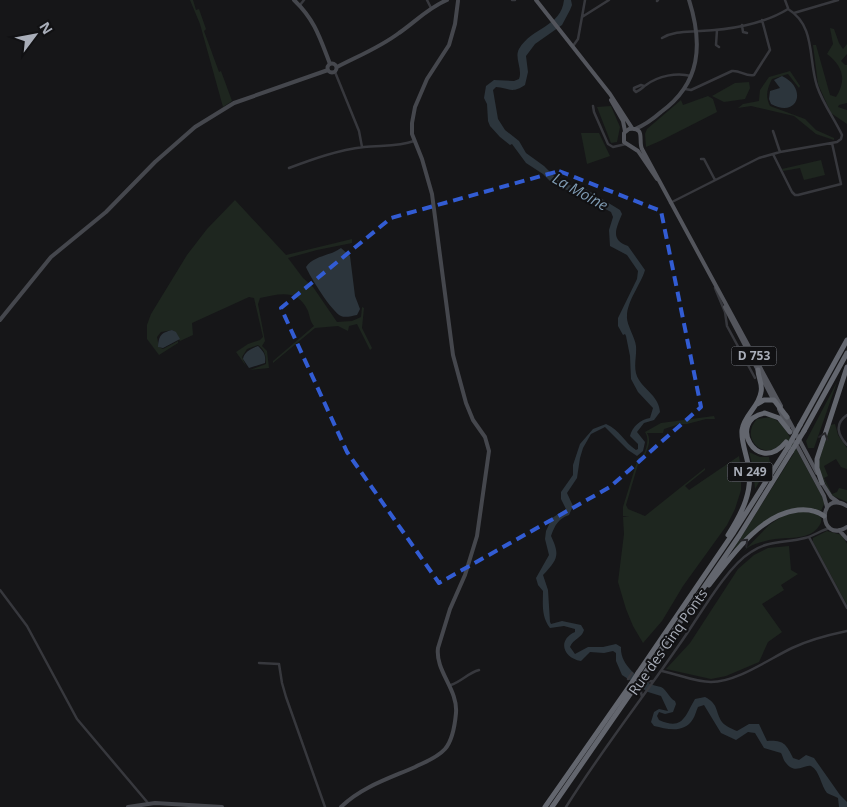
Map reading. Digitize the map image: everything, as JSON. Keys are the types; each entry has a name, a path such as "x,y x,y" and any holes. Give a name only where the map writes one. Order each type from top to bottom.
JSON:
{"highway":[{"name":"N 249","path":"552,807 709,570 807,414 847,340"},
{"name":"N 249","path":"639,676 701,592 804,431 847,353"},
{"path":"822,483 817,468 817,459 847,367"},
{"name":"N 249","path":"709,570 709,566 748,497 750,470 742,431 745,420 757,404 762,392 758,370"},
{"path":"757,404 764,400 774,400 787,417"},
{"name":"N 249","path":"787,444 774,452 766,453 755,450 748,442 746,430 753,418 765,413 779,418 790,432"},
{"name":"N 249","path":"701,592 706,590 743,543 773,519 784,513 801,510 816,511 824,519"},
{"name":"N 249","path":"545,807 634,684"}],"main road":[{"path":"536,0 604,87 634,128 640,134 639,142 636,145 626,144 623,139 626,131 623,121 604,87"},
{"path":"626,131 634,128"},
{"name":"D 753","path":"639,142 713,284 751,349 822,483 831,498 838,502"},
{"name":"D 753","path":"631,146 638,151 657,179"},
{"name":"D 753","path":"720,296 824,496 827,507"},
{"path":"731,320 734,321 751,349"},
{"path":"847,506 838,502 827,507 824,519 830,528 839,530 847,527"},
{"path":"839,530 847,539"}],"street":[{"path":"294,0 313,22 330,64 328,70"},
{"path":"300,5 304,0"},
{"path":"427,0 431,8"},
{"path":"362,147 358,131 335,72 337,67 365,55 399,33 431,8 447,0"},
{"path":"341,807 359,794 433,759 445,749 452,733 456,714 456,699 440,663 438,648 477,536 489,451 485,437 473,420 466,403 453,356 432,194 422,159 414,141 412,122 414,107 427,79 449,45 455,24 458,0"},
{"path":"572,47 578,39 586,0"},
{"path":"582,18 609,0"},
{"path":"634,128 646,124 672,104 685,89 691,76 696,60 697,32 689,0"},
{"path":"670,203 753,160 780,152 840,141 842,134 821,98 814,77 810,40 804,26 794,13 788,9 785,0"},
{"path":"794,13 836,0"},
{"path":"662,38 670,34 717,30 742,25 762,20 788,9"},
{"path":"685,89 690,90 732,71 750,76 754,75 770,50 762,20"},
{"path":"742,25 743,32 747,33"},
{"path":"717,30 716,44 719,47"},
{"path":"330,64 334,64 337,67"},
{"path":"0,320 51,257 106,212 185,134 221,110 250,96 310,78 328,70 335,72"},
{"path":"644,86 673,75 691,76"},
{"path":"594,106 594,112 608,144 612,147 626,144"},
{"path":"640,134 646,124"},
{"path":"773,131 780,152"},
{"path":"618,145 623,139"},
{"path":"288,168 311,159 362,147 402,145 414,141"},
{"path":"773,154 792,192 798,195 841,184 832,143"},
{"path":"701,159 704,159 715,180"},
{"path":"713,284 725,312 726,323 755,378"},
{"path":"726,323 731,320"},
{"path":"847,415 842,419 838,427 840,435 847,445"},
{"name":"Rue des Cinq Ponts","path":"819,531 824,519"},
{"name":"Rue des Cinq Ponts","path":"566,807 601,753 661,671 726,576 741,559 758,547 809,537 819,531 830,528"},
{"path":"809,537 847,608"},
{"path":"0,590 27,626 77,719 148,803"},
{"path":"661,671 709,682 723,680 740,674 795,647 825,636 847,632"},
{"path":"259,663 279,664 286,697 325,807"},
{"path":"451,685 459,682 468,673 480,670"},
{"path":"641,698 634,684 639,676 655,679"},
{"path":"128,807 148,803 222,807"}],"highlighted area":[{"path":"559,171 661,211 701,407 610,487 439,583 347,452 281,308 391,218"}],"shaded area":[{"path":"190,0 193,0 196,10 199,9 206,29 204,31 232,101 223,107 200,24"},
{"path":"830,28 834,29 843,49 847,44 847,54 841,61 847,65 847,103 838,107 847,110 847,124 831,113 818,84 813,45 816,45 830,95 836,97 841,85 842,74 840,68 827,54 833,44"},
{"path":"790,71 800,86 799,88 788,74 772,79 767,92 770,106 805,119 816,130 834,138 834,140 816,134 794,116 751,106 738,108 743,104 759,101 760,90 769,77"},
{"path":"749,82 750,88 745,99 724,102 712,96 735,83"},
{"path":"708,96 713,99 717,112 646,147 645,134 647,129 681,100 683,105"},
{"path":"611,106 620,127 617,142 611,143 597,107"},
{"path":"581,133 599,133 610,156 587,164"},
{"path":"821,160 825,175 804,180 800,168 783,171 782,169"},
{"path":"235,200 286,255 352,239 352,243 288,258 303,278 313,287 337,322 352,321 361,317 362,307 364,308 362,328 372,348 370,350 357,324 349,326 348,331 338,326 315,328 273,363 314,326 308,311 299,299 287,294 281,294 260,298 258,304 265,341 262,346 267,351 269,368 250,370 266,364 265,353 258,345 247,349 242,357 246,366 236,352 263,337 254,298 249,297 192,323 193,335 180,341 173,330 161,332 157,337 159,347 163,349 178,341 178,343 159,355 147,339 147,325 151,314 187,255 207,229"},
{"path":"837,382 814,448 808,448 806,441"},
{"path":"714,416 715,419 680,424 664,429 663,433 647,433 649,446 644,458 639,461 626,505 628,509 645,516 705,468 685,486 689,490 739,456 741,490 727,525 683,586 662,621 643,643 626,609 618,582 624,534 623,517 629,517 623,516 623,507 638,458 643,457 646,447 647,438 645,432 661,423"},
{"path":"772,417 787,432 825,502 821,511 807,508 795,509 772,517 733,550 794,453 785,441 770,450 764,450 754,443 751,438 751,432 757,419"},
{"path":"835,424 838,435 847,448 847,469 841,467 836,459 824,466 828,476 824,478 832,494 837,492 839,488 847,490 847,502 831,495 818,464 830,425"},
{"path":"749,452 760,457 769,457 770,463 755,489 753,468"},
{"path":"808,512 816,514 821,518 819,526 810,534 755,544 741,554 769,525 784,515"},
{"path":"827,531 842,535 847,544 847,605 813,542 813,538"},
{"path":"789,546 791,570 798,574 781,585 784,590 762,604 782,632 768,642 759,662 726,676 711,679 666,669 690,643 738,569 754,555 768,548"}],"water":[{"name":"La Moine","path":"564,0 571,0 572,5 562,25 535,44 526,56 528,72 525,85 514,90 496,87 493,90 498,119 505,130 519,141 526,153 544,166 559,181 584,188 620,210 622,214 616,237 628,246 645,270 629,304 627,316 636,346 636,372 639,380 657,402 660,412 654,420 644,423 637,432 645,442 643,451 637,456 628,450 605,427 591,434 583,448 577,478 567,493 573,506 569,515 557,523 554,529 551,536 556,548 556,557 543,575 548,590 550,622 551,624 562,621 581,625 584,630 583,633 570,647 575,654 588,647 603,647 616,644 621,647 623,660 636,675 647,682 663,688 675,701 676,704 673,712 665,714 659,712 657,716 659,720 673,724 678,723 686,716 695,699 705,697 713,702 725,725 737,731 749,724 759,724 767,741 781,742 793,758 799,760 806,755 814,758 847,802 847,807 839,807 838,798 827,793 814,768 809,766 796,769 789,766 781,753 764,748 755,733 748,732 736,740 721,733 704,705 698,707 693,719 685,727 675,729 654,726 651,722 654,712 659,709 668,711 661,696 648,692 622,675 616,661 616,653 613,651 604,653 590,652 581,661 570,656 566,653 564,644 569,635 575,632 575,629 564,626 550,628 545,619 543,591 538,585 536,578 549,555 545,539 546,531 552,518 566,509 561,499 561,492 573,475 573,465 580,444 593,429 606,424 615,429 636,450 638,449 638,444 630,436 631,433 640,422 650,418 653,408 638,392 631,379 630,356 626,336 625,334 623,335 618,326 618,318 637,279 638,271 627,255 610,246 609,230 613,217 611,212 553,184 543,174 526,163 512,144 510,145 500,137 488,121 487,104 484,98 486,86 494,80 514,81 519,79 520,71 517,56 519,49 531,36 558,16"},
{"path":"782,76 790,81 797,94 793,105 788,108 780,108 771,104 769,99 770,91 780,88 774,80"},
{"path":"341,248 350,256 355,296 360,309 357,315 349,317 341,316 332,308 316,286 306,267 313,260"},
{"path":"172,330 176,332 180,339 163,348 158,347 161,335"},
{"path":"258,346 264,354 265,363 249,368 243,359 245,354"}]}
